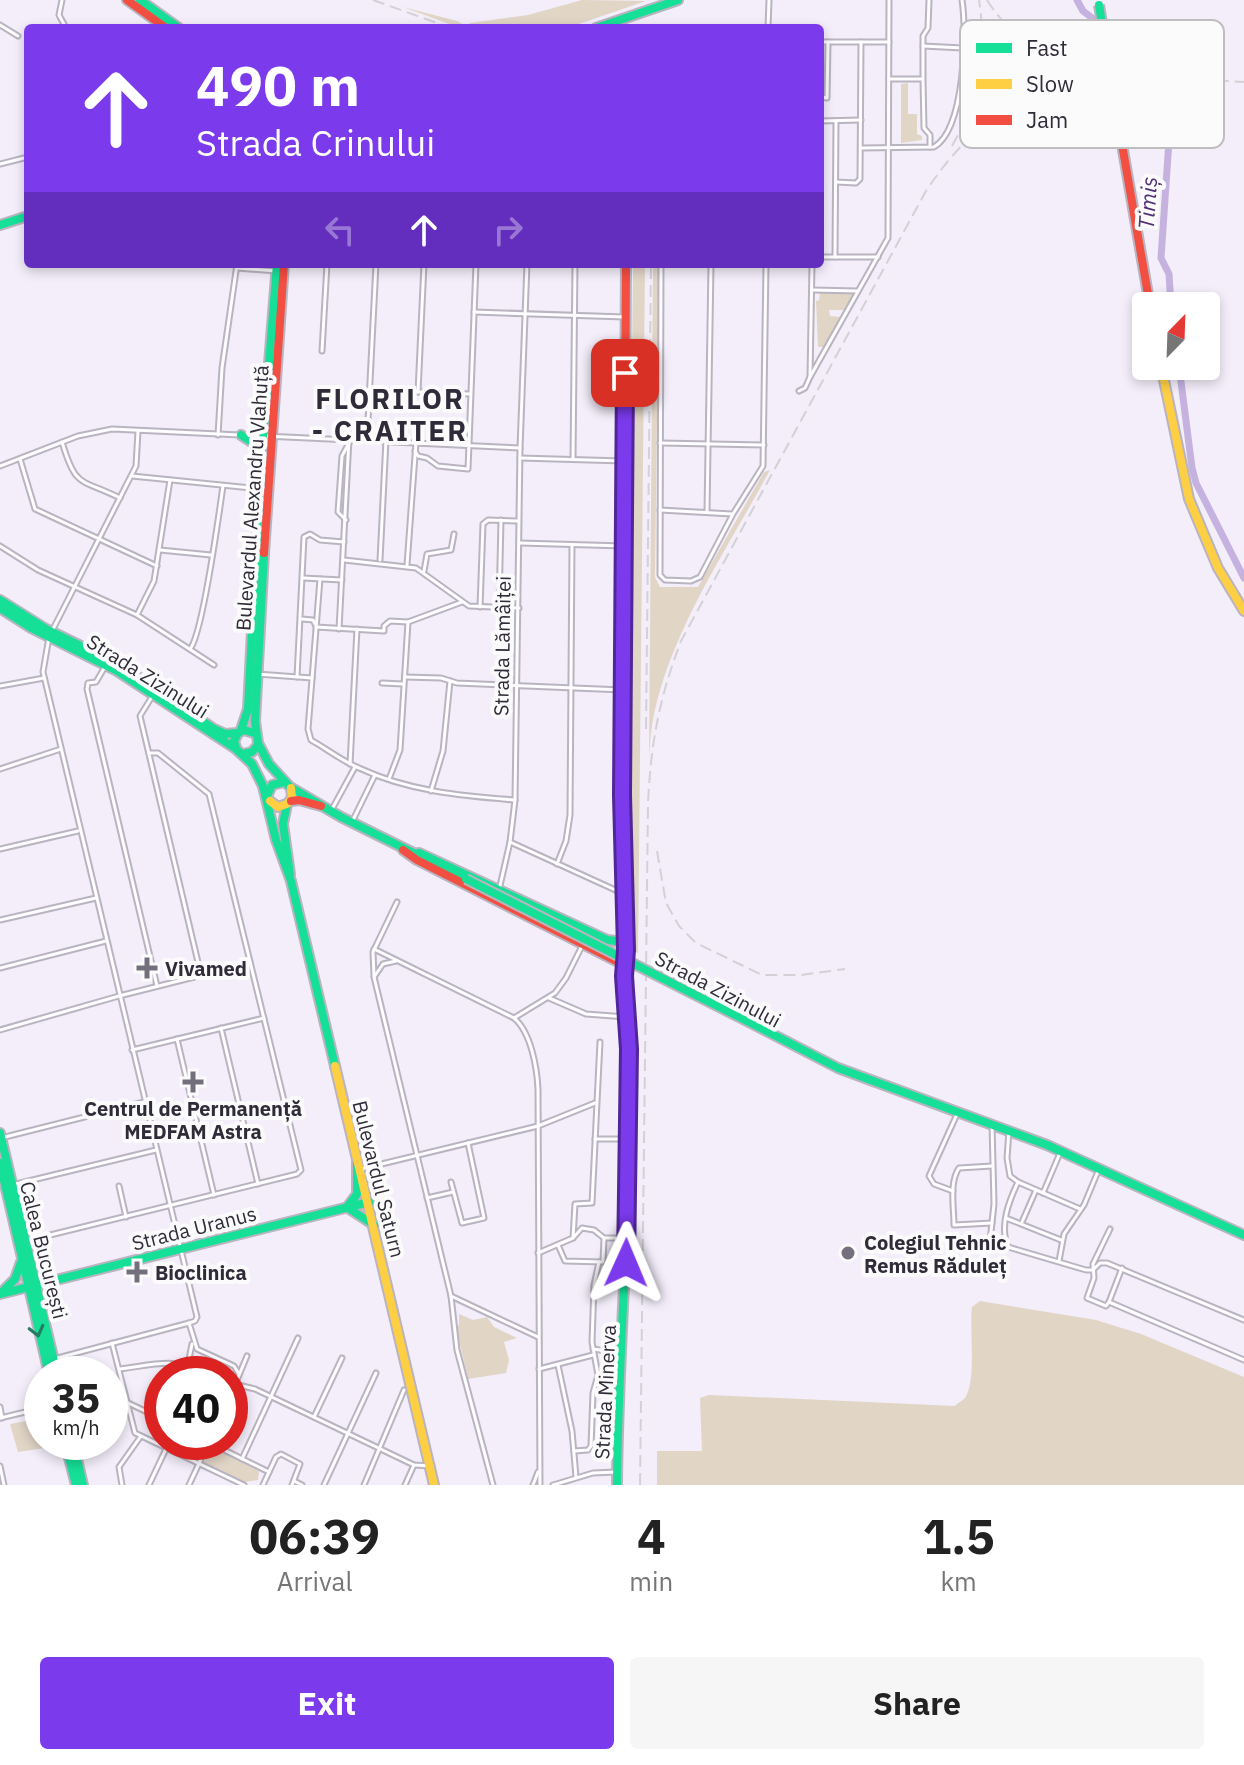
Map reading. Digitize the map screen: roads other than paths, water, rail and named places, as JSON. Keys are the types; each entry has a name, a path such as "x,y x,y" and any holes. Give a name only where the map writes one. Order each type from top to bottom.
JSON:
{"main road":[{"path":"127,0 160,24"},
{"path":"140,0 173,24"},
{"path":"608,24 678,0"},
{"path":"1123,148 1148,292"},
{"path":"0,225 24,217"},
{"name":"Bulevardul Alexandru Vlahuță","path":"257,739 267,436 279,268"},
{"name":"Strada Minerva","path":"617,1485 627,1139 627,1017 622,893 626,268"},
{"path":"1164,380 1189,499 1218,568 1244,611"},
{"path":"241,435 253,443 262,457"},
{"name":"Bulevardul Alexandru Vlahuță","path":"239,732 248,709 262,457 267,436"},
{"name":"Strada Zizinului","path":"0,600 50,634 122,666 220,733 239,732"},
{"name":"Strada Zizinului","path":"0,608 106,665 239,751"},
{"path":"257,739 254,751 239,751 234,741 239,732 251,731 257,739 269,764 288,785 293,795 289,803 278,807 268,797 275,783 288,785"},
{"name":"Bulevardul Saturn","path":"239,751 257,771 268,797 279,850 291,881"},
{"name":"Strada Zizinului","path":"288,785 327,809"},
{"name":"Strada Zizinului","path":"289,803 299,800 327,809 838,1068 1061,1151 1244,1235"},
{"name":"Bulevardul Saturn","path":"289,803 283,821 291,881 432,1466 434,1485"},
{"name":"Strada Zizinului","path":"393,843 499,890"},
{"name":"Strada Zizinului","path":"393,843 417,860 624,965"},
{"path":"499,890 613,942 625,942"},
{"name":"Calea București","path":"1,1135 46,1356"},
{"path":"359,1164 355,1174 357,1194 346,1208 375,1226"},
{"name":"Calea București","path":"1,1169 23,1244"},
{"name":"Strada Uranus","path":"0,1294 369,1202"},
{"path":"0,1294 17,1275 23,1244"},
{"name":"Calea București","path":"32,1286 53,1356"},
{"path":"70,1460 76,1485"},
{"path":"77,1460 83,1485"}],"street":[{"path":"62,0 59,15 64,24"},
{"path":"768,24 769,0"},
{"path":"799,391 805,388 888,238 889,0"},
{"path":"929,0 928,28 923,33 923,79 924,128 930,135 932,147"},
{"path":"962,0 963,20"},
{"path":"0,25 18,36"},
{"path":"824,42 889,42"},
{"path":"824,98 827,98 828,42"},
{"path":"836,182 859,181 861,42"},
{"path":"923,46 960,48"},
{"path":"889,79 923,79"},
{"path":"861,148 932,147 943,141 954,114 960,84"},
{"path":"824,121 861,120"},
{"path":"835,257 836,121"},
{"path":"0,164 24,158"},
{"path":"824,257 878,257"},
{"path":"218,435 222,368 237,268"},
{"path":"322,351 327,268"},
{"path":"367,440 376,268"},
{"path":"418,392 424,268"},
{"path":"415,451 435,465 468,469 476,268"},
{"name":"Strada Lămâiței","path":"499,890 510,842 515,800 520,448 527,268"},
{"path":"573,459 575,268"},
{"path":"661,268 662,579 697,580 763,466 766,268"},
{"path":"707,512 711,268"},
{"path":"810,377 812,268"},
{"path":"812,290 858,291"},
{"path":"474,312 625,317"},
{"path":"370,390 471,394"},
{"path":"0,466 95,431 386,440 520,448"},
{"path":"65,1356 189,1323 197,1317 44,678 44,659 50,634 137,463 138,431"},
{"path":"380,562 386,440"},
{"path":"339,629 349,441"},
{"path":"346,520 338,512 342,456 349,441"},
{"path":"62,442 71,470 77,478 120,498"},
{"path":"407,565 416,442"},
{"path":"660,443 764,445"},
{"path":"520,458 625,461"},
{"path":"20,459 35,509 157,566"},
{"path":"131,476 260,489"},
{"path":"137,615 153,585 170,480"},
{"path":"190,649 196,639 223,486"},
{"path":"660,510 733,514"},
{"path":"499,607 501,520"},
{"path":"480,607 482,526 486,521 520,521"},
{"path":"424,571 427,554 451,550 454,534"},
{"path":"297,677 305,535 344,542"},
{"path":"519,543 624,546"},
{"path":"557,864 566,841 570,815 572,545"},
{"path":"0,546 38,570 137,615 214,665"},
{"path":"160,550 211,555"},
{"path":"343,560 407,565 424,571 463,602 480,607 519,608"},
{"path":"303,578 342,580"},
{"path":"320,579 308,729 311,740 375,775 431,791 515,800"},
{"path":"316,627 384,631 384,626 390,621 408,622 463,602"},
{"path":"300,619 313,620 316,627"},
{"path":"389,779 400,750 408,622"},
{"path":"327,809 352,765 357,629"},
{"path":"106,665 96,682 86,686 157,986"},
{"path":"257,674 312,678"},
{"path":"405,677 623,690"},
{"path":"0,686 44,678"},
{"path":"431,791 443,751 450,681"},
{"path":"382,683 403,684"},
{"path":"153,695 140,716 201,975"},
{"path":"0,769 61,749"},
{"path":"23,1244 300,1172 209,794 158,753 149,753"},
{"path":"352,822 375,775"},
{"path":"0,849 79,830"},
{"path":"510,842 622,893"},
{"path":"0,920 96,898"},
{"path":"397,902 374,949 372,965 451,1296 457,1350 493,1485"},
{"path":"514,1018 549,998 560,987 589,932"},
{"path":"0,968 106,941"},
{"path":"374,949 514,1018 524,1028 538,1082 540,1485"},
{"path":"374,977 383,964 400,961"},
{"path":"0,1030 250,963"},
{"path":"549,998 586,1014 627,1017"},
{"path":"132,1050 264,1018"},
{"path":"221,1028 258,1184"},
{"path":"177,1039 214,1195"},
{"path":"573,1238 574,1205 592,1203 600,1042"},
{"path":"1,1135 144,1102"},
{"path":"359,1164 417,1155 538,1126 595,1103"},
{"path":"954,1191 934,1184 929,1176 958,1112"},
{"path":"992,1124 992,1246 998,1249 1006,1246 1093,1270 1104,1263 1122,1268 1244,1320"},
{"path":"1009,1131 1008,1172 1018,1182 1080,1209"},
{"path":"594,1139 627,1139"},
{"path":"451,1182 462,1223 484,1218 468,1143"},
{"path":"12,1185 156,1150"},
{"path":"1043,1193 1061,1151"},
{"path":"992,1166 959,1168 954,1174 954,1225 992,1223"},
{"path":"1059,1261 1061,1240 1099,1169"},
{"path":"1006,1246 1007,1205 1018,1182"},
{"path":"119,1186 126,1217"},
{"path":"1022,1222 1036,1190"},
{"path":"427,1198 453,1192"},
{"path":"1006,1218 1061,1240"},
{"path":"538,1253 573,1238 578,1230 585,1228 594,1230 604,1238 626,1238"},
{"path":"1110,1229 1093,1270 1094,1278 1087,1298 1106,1306 1122,1268"},
{"path":"574,1451 588,1450 591,1446 593,1393 598,1375 593,1352 594,1285 604,1238"},
{"path":"558,1245 565,1261 601,1262"},
{"path":"451,1296 538,1337"},
{"path":"1109,1302 1244,1359"},
{"path":"189,1323 197,1349 212,1356"},
{"path":"248,1446 298,1338"},
{"path":"190,1356 193,1342"},
{"path":"112,1343 115,1356"},
{"path":"539,1369 593,1352 621,1353"},
{"path":"314,1417 342,1358"},
{"path":"558,1365 572,1431 576,1477"},
{"path":"324,1485 376,1373"},
{"path":"248,1386 414,1465 432,1466"},
{"path":"364,1485 404,1390"},
{"path":"0,1407 1,1418 24,1412"},
{"path":"128,1409 135,1433 144,1437"},
{"path":"122,1485 119,1467 141,1436"},
{"path":"263,1485 276,1457 281,1454 300,1464 293,1483 302,1485"},
{"path":"149,1485 161,1460"},
{"path":"193,1460 244,1485"},
{"path":"189,1485 200,1460"},
{"path":"244,1460 269,1472"},
{"path":"533,1485 538,1464"},
{"path":"405,1485 414,1465"},
{"path":"0,1466 4,1485"},
{"path":"553,1485 598,1472 617,1472"},
{"path":"229,1485 232,1479"}],"waterway":[{"name":"Timiș","path":"1077,0 1083,11 1095,20"},
{"name":"Timiș","path":"1168,148 1161,258 1169,274 1170,292"},
{"name":"Timiș","path":"1181,380 1196,483 1244,578"}],"railway":[{"path":"373,0 440,24"},
{"path":"979,0 981,20"},
{"path":"987,0 1003,20"},
{"path":"1224,81 1244,82"},
{"path":"952,146 960,131"},
{"path":"640,1485 648,803 657,721 681,641 926,191 960,147"},
{"path":"646,729 651,268"},
{"path":"657,851 666,903 679,926 696,943 762,975 801,975 845,969"}],"place":[{"name":"Vivamed","path":"147,968"},
{"name":"Centrul de Permanență MEDFAM Astra","path":"193,1082"},
{"name":"Colegiul Tehnic Remus Răduleț","path":"848,1253"},
{"name":"Bioclinica","path":"137,1272"}],"district":[{"name":"FLORILOR - CRAITER","path":"390,414"}]}
